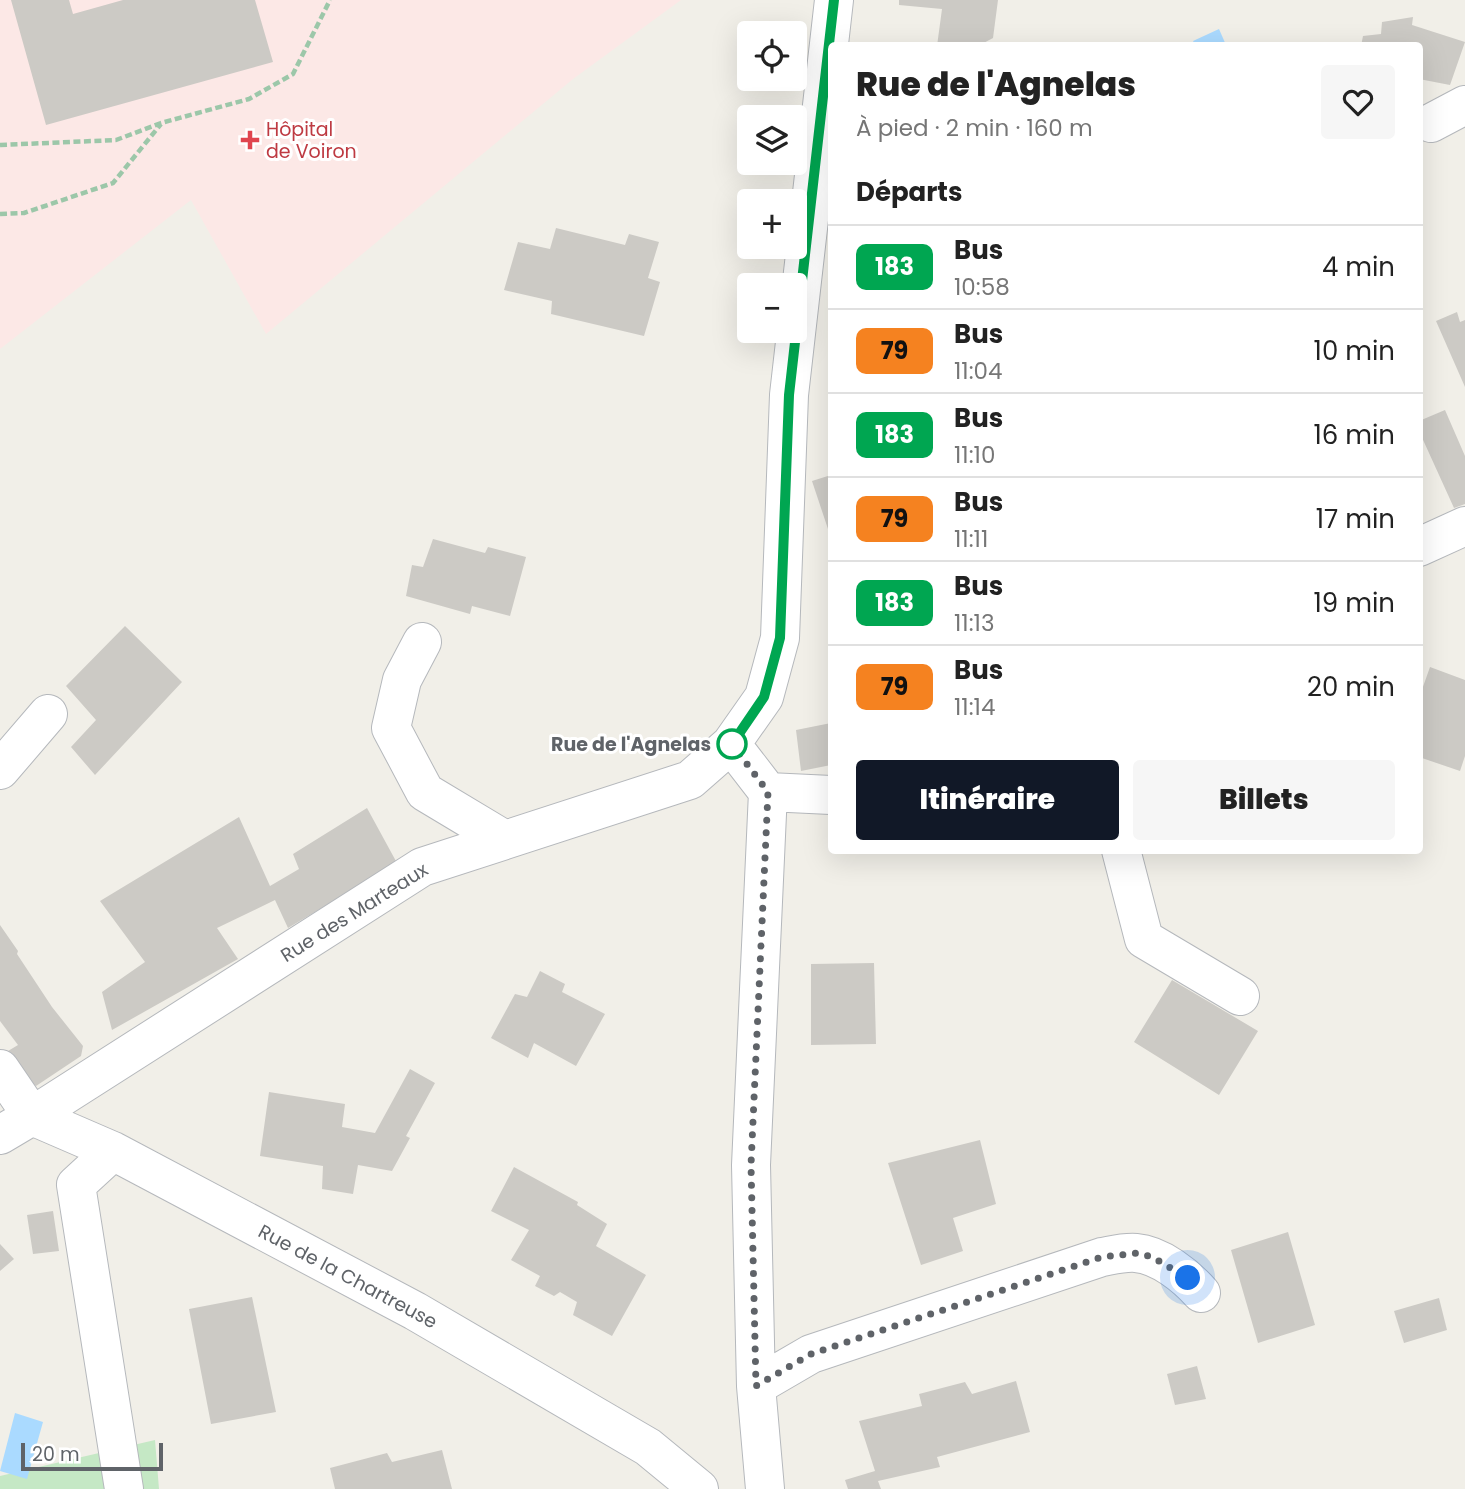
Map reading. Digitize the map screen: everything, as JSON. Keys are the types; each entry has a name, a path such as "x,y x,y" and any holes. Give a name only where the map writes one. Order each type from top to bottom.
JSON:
{"street":[{"name":"Rue des Marteaux","path":"829,42 834,0"},
{"name":"Rue des Marteaux","path":"0,1135 422,867 690,780 732,744 764,697 780,638 789,395 828,53"},
{"path":"1431,123 1465,105"},
{"path":"1423,545 1465,526"},
{"path":"422,642 402,680 391,728 425,792 505,840"},
{"path":"0,770 48,714"},
{"path":"732,744 768,792 751,1165 756,1386 765,1489"},
{"path":"768,792 828,796"},
{"path":"1122,854 1144,939 1240,996"},
{"path":"0,1069 32,1116"},
{"name":"Rue de la Chartreuse","path":"32,1116 113,1151 415,1311 648,1447 699,1489"},
{"path":"113,1151 75,1185 124,1489"},
{"path":"756,1386 811,1354 1102,1257 1138,1253 1152,1257 1188,1278 1201,1293"}],"path":[{"path":"0,145 116,140 161,123 249,99 293,74 330,0"},
{"path":"0,214 24,213 113,183 161,123"}],"shaded area":[{"name":"Hôpital de Voiron","path":"0,0 681,0 573,79 266,334 191,200 0,349"}],"green space":[{"path":"155,1440 159,1489 0,1489 0,1476"}],"water":[{"path":"1219,29 1225,42 1194,42"},
{"path":"15,1413 43,1422 27,1479 0,1471"}],"building":[{"path":"11,0 69,0 73,14 123,0 255,0 273,62 46,125"},
{"path":"899,0 998,0 993,38 986,42 938,42 942,9 899,5"},
{"path":"1413,17 1412,25 1465,42 1450,85 1423,80 1423,42 1362,42 1363,36 1381,34 1382,22"},
{"path":"556,228 625,245 629,234 659,242 648,278 660,282 644,336 551,314 552,301 504,290 518,242 550,249"},
{"path":"1457,312 1460,322 1465,320 1465,387 1436,321"},
{"path":"1445,410 1465,456 1465,504 1454,508 1423,440 1423,419"},
{"path":"828,476 828,529 812,481"},
{"path":"433,539 485,553 488,547 526,557 510,616 472,606 470,614 406,596 412,565 423,567"},
{"path":"125,626 182,682 95,775 71,747 96,720 66,686"},
{"path":"1430,667 1465,680 1465,756 1460,771 1423,758 1423,687"},
{"path":"828,724 828,766 801,771 796,730"},
{"path":"367,808 397,863 288,928 275,900 217,928 238,959 112,1030 102,992 145,962 100,901 239,817 270,886 299,869 293,854"},
{"path":"0,925 52,1007 83,1046 81,1056 36,1086 15,1072 3,1054 18,1045 0,1021"},
{"path":"874,963 876,1044 811,1045 811,964"},
{"path":"540,971 565,984 562,992 605,1014 576,1066 534,1043 528,1058 491,1038 515,994 527,997"},
{"path":"1172,980 1258,1031 1219,1095 1134,1042"},
{"path":"410,1069 435,1083 406,1136 410,1138 392,1171 358,1165 353,1194 322,1189 323,1166 260,1156 269,1092 345,1104 342,1127 375,1133"},
{"path":"980,1140 996,1204 953,1218 963,1251 921,1265 888,1163"},
{"path":"514,1167 578,1202 577,1205 607,1224 596,1246 646,1275 612,1336 573,1315 577,1302 560,1292 554,1296 535,1286 540,1276 511,1260 529,1230 491,1211"},
{"path":"53,1211 59,1251 33,1254 27,1215"},
{"path":"1288,1232 1315,1325 1258,1343 1231,1250"},
{"path":"0,1244 14,1259 0,1271"},
{"path":"252,1297 276,1412 211,1424 189,1309"},
{"path":"1439,1298 1447,1330 1404,1343 1394,1311"},
{"path":"1197,1366 1206,1399 1175,1405 1167,1374"},
{"path":"1016,1381 1030,1432 937,1457 940,1467 878,1481 881,1489 848,1489 845,1480 875,1471 859,1421 922,1406 919,1394 965,1382 972,1394"},
{"path":"442,1450 452,1489 335,1489 330,1468 387,1453 392,1462"}],"bus line":[{"name":"183","path":"829,42 834,0"},
{"name":"183","path":"732,744 764,697 780,638 789,395 828,53"}],"place":[{"name":"Hôpital de Voiron","path":"250,140"},
{"name":"Rue de l'Agnelas","path":"732,744"}],"route":[{"path":"732,744 768,792 751,1165 756,1386 811,1354 1102,1257 1138,1253 1152,1257 1188,1278"}]}
